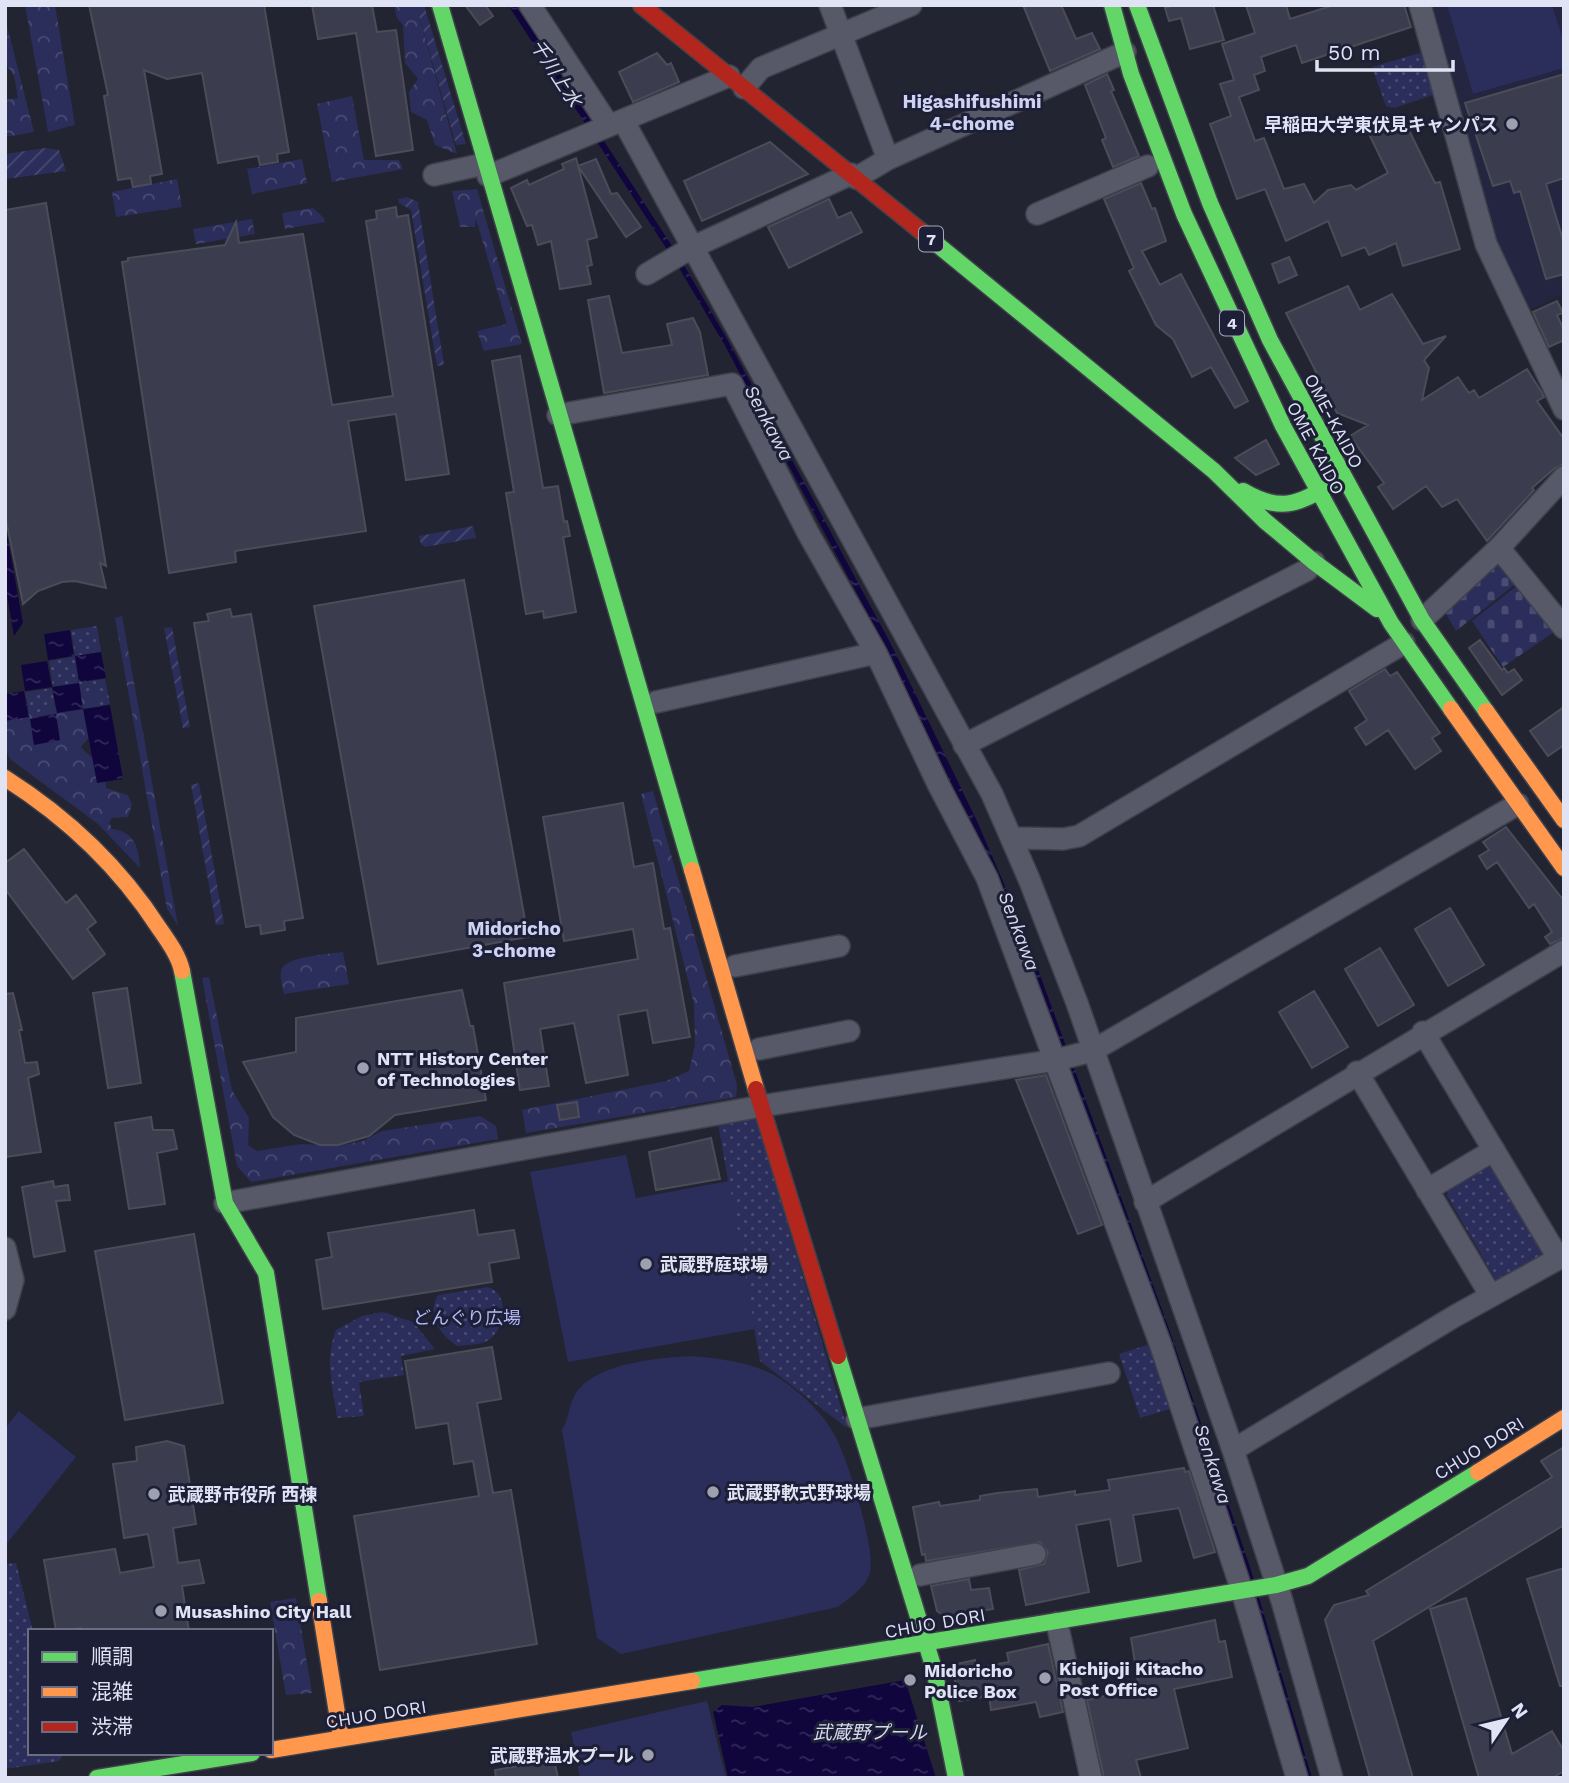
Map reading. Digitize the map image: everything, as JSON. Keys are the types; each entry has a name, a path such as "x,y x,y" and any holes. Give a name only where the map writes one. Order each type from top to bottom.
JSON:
{"street":[{"path":"440,5 486,170 762,1107 926,1645 956,1778"},
{"path":"530,5 606,127 693,247 1012,838 1077,1003 1071,1056 1160,1343 1244,1590 1297,1778"},
{"name":"7","path":"641,5 1220,475 1264,505 1276,508 1318,492 1343,478"},
{"path":"830,5 888,159"},
{"path":"433,175 486,170 737,82 761,68 841,32 911,5"},
{"name":"OME KAIDO","path":"1112,5 1125,52 1184,214 1212,281 1246,354 1318,492 1404,643 1564,868"},
{"name":"OME-KAIDO","path":"1137,5 1184,137 1238,270 1270,340 1422,620 1564,820"},
{"path":"1420,5 1486,244 1564,409"},
{"path":"647,274 693,247 1125,52"},
{"path":"1037,214 1149,166"},
{"path":"558,415 732,384 808,533 876,653 1071,1056 1145,1202 1233,1450 1332,1778"},
{"name":"7","path":"1220,475 1265,521 1314,562 1373,605 1391,623"},
{"path":"1422,620 1499,548 1564,477"},
{"path":"1499,548 1564,628"},
{"path":"964,745 1307,570 1314,562"},
{"path":"1012,838 1063,839 1079,836 1404,643"},
{"path":"656,702 876,653"},
{"path":"5,778 48,805 108,858 164,932 181,965 225,1203 266,1273 341,1738"},
{"path":"225,1203 762,1107 1071,1056 1518,804"},
{"path":"735,965 839,946"},
{"path":"1145,1202 1423,1032 1564,951"},
{"path":"759,1049 849,1031"},
{"path":"1233,1450 1490,1296 1556,1260 1556,1254 1423,1032"},
{"path":"1357,1072 1490,1296"},
{"path":"1427,1190 1494,1150"},
{"path":"5,1248 13,1280 5,1309"},
{"path":"857,1419 1110,1373"},
{"name":"CHUO DORI","path":"273,1750 926,1645 1273,1585 1308,1576 1324,1567 1564,1419"},
{"path":"920,1575 1035,1554"},
{"path":"1057,1623 1091,1778"},
{"path":"97,1778 240,1755"}],"shaded area":[{"name":"早稲田大学東伏見キャンパス","path":"1427,5 1564,5 1564,294 1529,310 1494,243"}],"green space":[{"path":"25,5 55,5 75,125 48,132"},
{"path":"394,5 416,5 457,154 435,145 427,120 411,112 409,92 418,79 405,63 403,25 397,18"},
{"path":"416,5 424,5 466,144 456,145"},
{"path":"1447,5 1552,5 1564,43 1564,68 1473,94"},
{"path":"5,18 34,132 5,137 5,100 18,98 14,76 5,63"},
{"path":"1423,52 1436,94 1394,108 1386,106 1372,67"},
{"path":"352,96 364,160 399,160 403,169 332,182 317,104"},
{"path":"45,148 59,150 66,171 5,179 5,154"},
{"path":"302,159 307,183 252,194 247,169"},
{"path":"177,179 182,207 116,217 112,192"},
{"path":"477,189 522,344 484,351 477,331 507,324 476,219 475,227 460,227 452,191"},
{"path":"407,197 418,202 444,365 437,366 411,210 399,203 398,199"},
{"path":"313,208 325,222 285,229 282,213"},
{"path":"252,219 255,234 196,244 193,229"},
{"path":"473,526 476,538 425,547 421,544 419,536"},
{"path":"1497,562 1518,582 1456,631 1445,612"},
{"path":"1519,584 1557,630 1503,667 1472,621"},
{"path":"122,616 178,926 167,909 115,618"},
{"path":"97,626 101,652 75,656 71,630"},
{"path":"172,627 190,727 183,728 164,628"},
{"path":"75,656 79,682 105,679 110,704 84,709 79,683 53,687 49,661"},
{"path":"52,688 56,713 30,718 25,692"},
{"path":"85,693 96,695 96,702 104,709 97,728 81,747 102,767 106,788 128,795 132,804 128,817 112,818 109,822 112,829 126,833 134,842 140,868 98,824 10,759 5,748 5,704 21,705 32,710 49,730 55,729 49,710"},
{"path":"199,783 224,924 216,925 191,785"},
{"path":"653,791 737,1085 736,1097 526,1133 522,1110 666,1081 689,1071 695,1045 694,1004 641,794"},
{"path":"343,952 349,984 284,994 281,971 284,966 298,959"},
{"path":"209,977 232,1090 249,1118 248,1145 257,1151 301,1144 338,1146 363,1141 382,1131 480,1116 496,1126 498,1139 251,1182 237,1166 202,978"},
{"path":"756,1115 847,1428 760,1361 718,1124"},
{"name":"武蔵野庭球場","path":"626,1155 636,1198 729,1181 755,1329 568,1362 530,1172"},
{"path":"1487,1163 1493,1166 1545,1247 1543,1258 1501,1282 1496,1280 1447,1196 1449,1186"},
{"name":"どんぐり広場","path":"488,1287 495,1291 503,1305 498,1330 485,1342 457,1346 436,1324 433,1310 438,1295"},
{"path":"383,1312 413,1322 435,1349 401,1356 404,1375 359,1382 364,1416 337,1418 330,1363 336,1330 362,1316"},
{"path":"1153,1343 1173,1408 1140,1418 1119,1354"},
{"name":"武蔵野軟式野球場","path":"690,1356 726,1360 762,1369 789,1385 818,1411 840,1445 853,1481 869,1544 870,1572 861,1587 838,1607 621,1654 597,1638 562,1430 578,1390 600,1374 630,1364"},
{"path":"19,1411 76,1457 5,1546 5,1428"},
{"path":"16,1563 32,1629 28,1629 28,1755 63,1755 59,1761 5,1769 5,1564"},
{"path":"296,1598 312,1693 286,1695 270,1602"},
{"name":"武蔵野温水プール","path":"707,1701 726,1778 580,1778 571,1732"}],"water":[{"path":"508,5 515,5 533,31 681,260 727,339 892,646 977,821 1023,928 1169,1329 1250,1567 1312,1778 1305,1778 972,827 889,654 724,344 679,268"},
{"path":"5,523 23,623 14,636 5,584"},
{"path":"70,630 74,656 48,660 44,634"},
{"path":"101,652 106,678 79,682 75,656"},
{"path":"47,661 52,687 25,691 21,665"},
{"path":"79,683 83,709 57,713 52,687"},
{"path":"24,691 29,717 5,721 5,694"},
{"path":"110,705 123,779 97,783 83,709"},
{"path":"56,714 60,740 34,745 30,719"},
{"name":"武蔵野プール","path":"905,1680 936,1778 728,1778 713,1712 722,1705 752,1707"}],"building":[{"path":"89,5 264,5 289,152 277,154 278,162 260,165 258,156 218,163 202,73 167,79 144,70 162,174 150,176 151,184 133,187 131,178 118,180 104,96 108,95"},
{"path":"312,5 372,5 377,32 396,30 413,150 376,156 356,33 318,39"},
{"path":"465,5 485,5 493,16 480,25"},
{"path":"1023,5 1061,5 1076,39 1092,33 1100,49 1050,71"},
{"path":"1174,5 1213,5 1224,40 1190,49 1181,18 1169,21 1165,8"},
{"path":"1246,5 1286,5 1290,19 1334,5 1404,5 1411,27 1302,63 1296,45 1261,57 1265,71 1254,75 1259,90 1239,97 1255,141 1264,138 1284,189 1304,184 1314,203 1328,190 1351,185 1356,190 1388,173 1369,134 1403,118 1435,183 1440,182 1460,249 1403,266 1396,243 1369,255 1365,247 1342,256 1328,221 1286,241 1265,189 1237,199 1210,124 1231,116 1220,84 1234,80 1222,44 1255,33"},
{"path":"657,53 667,65 671,63 679,82 633,102 619,72"},
{"path":"1107,74 1114,90 1111,91 1139,156 1113,167 1102,140 1106,138 1085,85"},
{"path":"1564,74 1564,178 1546,184 1564,243 1564,274 1546,279 1520,191 1514,193 1510,181 1493,186 1465,103"},
{"path":"770,142 808,174 702,221 684,181"},
{"path":"576,158 597,237 587,240 592,265 587,266 591,284 560,289 551,241 538,245 532,225 527,226 511,188 527,180 529,185 564,169 562,164"},
{"path":"596,159 611,194 617,193 641,227 626,237 578,166"},
{"path":"1141,183 1152,209 1155,208 1166,241 1142,251 1160,285 1181,274 1248,401 1235,408 1211,367 1192,377 1173,339 1156,325 1129,271 1134,268 1104,199"},
{"path":"829,199 838,218 851,212 862,232 789,268 768,227"},
{"path":"46,203 106,566 100,563 106,588 75,581 62,582 38,591 23,604 5,515 5,210"},
{"path":"396,207 397,217 408,215 449,474 406,480 396,414 348,421 366,531 235,551 236,562 169,573 122,262 128,261 128,258 225,245 236,222 239,243 303,234 332,405 393,396 366,221 377,219 376,211"},
{"path":"1289,257 1297,275 1279,283 1272,264"},
{"path":"1348,286 1360,310 1392,294 1423,344 1446,336 1424,360 1429,368 1422,400 1458,377 1469,393 1474,390 1479,398 1527,369 1542,393 1544,397 1537,401 1564,439 1564,464 1555,468 1532,488 1534,490 1487,541 1457,499 1442,507 1426,486 1393,509 1378,487 1384,483 1350,436 1368,425 1337,413 1286,313"},
{"path":"609,296 622,353 672,345 667,324 693,318 700,332 708,375 604,393 588,300"},
{"path":"1557,301 1563,313 1557,315 1564,330 1564,340 1549,347 1533,312"},
{"path":"520,356 543,488 558,486 564,522 567,521 570,536 563,537 576,612 544,618 543,611 526,614 506,493 514,492 492,361"},
{"path":"1266,440 1279,464 1256,475 1235,458"},
{"path":"464,580 528,937 378,964 314,606"},
{"path":"230,609 232,617 251,614 303,918 284,921 285,930 261,934 260,925 246,927 194,623 209,621 207,614"},
{"path":"1480,640 1502,670 1504,668 1508,673 1514,669 1522,680 1502,695 1469,648"},
{"path":"1385,669 1390,676 1397,672 1440,733 1432,738 1441,751 1415,769 1388,730 1366,745 1355,728 1367,720 1349,691"},
{"path":"1564,707 1564,745 1548,756 1530,731"},
{"path":"623,803 634,867 653,863 664,929 670,928 690,1037 653,1043 647,1010 618,1015 628,1075 586,1083 574,1023 540,1029 549,1086 520,1090 504,983 638,959 633,929 564,941 543,817"},
{"path":"1506,827 1564,901 1564,938 1550,944 1545,937 1552,932 1534,904 1529,908 1497,862 1487,869 1479,856 1489,850 1483,842"},
{"path":"24,849 66,903 76,895 96,922 87,929 105,954 73,979 5,889 5,863"},
{"path":"1450,908 1484,965 1448,986 1415,929"},
{"path":"1380,948 1414,1005 1378,1026 1345,969"},
{"path":"127,988 141,1083 108,1088 93,993"},
{"name":"NTT History Center of Technologies","path":"462,990 470,1026 473,1026 486,1100 395,1115 369,1136 338,1145 320,1145 294,1135 273,1117 243,1062 296,1052 296,1018"},
{"path":"1314,991 1348,1047 1312,1068 1279,1012"},
{"path":"13,993 22,1030 19,1030 25,1063 37,1062 39,1074 28,1078 41,1152 5,1157 5,994"},
{"path":"1046,1075 1102,1225 1078,1234 1016,1080"},
{"path":"577,1102 579,1117 560,1120 557,1105"},
{"path":"151,1117 153,1130 173,1130 177,1149 157,1153 165,1204 129,1209 115,1123"},
{"path":"711,1138 720,1179 656,1190 649,1152"},
{"path":"53,1181 54,1187 68,1185 70,1200 56,1201 65,1251 34,1257 22,1187"},
{"path":"474,1210 478,1235 514,1230 519,1258 489,1263 492,1282 323,1309 316,1260 332,1257 328,1233"},
{"path":"194,1234 223,1403 125,1420 95,1251"},
{"path":"492,1347 501,1399 477,1403 493,1493 511,1490 537,1644 380,1670 354,1516 479,1496 473,1461 454,1464 448,1423 416,1428 405,1361"},
{"path":"167,1441 184,1446 196,1524 173,1528 178,1563 199,1560 204,1583 182,1586 189,1629 56,1629 44,1560 115,1549 120,1573 154,1567 148,1534 124,1538 113,1464 137,1461 136,1447"},
{"path":"1564,1447 1564,1525 1373,1641 1413,1778 1370,1778 1325,1620 1334,1605 1369,1595 1366,1591 1552,1477 1541,1461"},
{"path":"1184,1468 1185,1472 1189,1471 1215,1552 1194,1558 1179,1508 1133,1515 1141,1561 1118,1566 1110,1519 1076,1525 1089,1592 1026,1605 1019,1570 1044,1564 1048,1552 1040,1542 926,1561 925,1554 922,1555 913,1507 939,1502 940,1506 980,1500 980,1496 997,1493 1037,1489 1038,1497 1075,1491 1075,1495 1110,1490 1108,1480"},
{"path":"1564,1568 1564,1686 1560,1686 1527,1579"},
{"path":"969,1579 971,1590 989,1588 993,1609 945,1617 937,1611 931,1586"},
{"path":"1466,1598 1512,1754 1552,1731 1564,1751 1564,1771 1552,1778 1479,1778 1430,1609"},
{"path":"1215,1620 1219,1642 1225,1641 1232,1677 1174,1689 1188,1748 1136,1760 1141,1778 1104,1778 1087,1700 1139,1688 1131,1638"},
{"path":"1048,1644 1063,1712 1040,1717 1036,1702 991,1710 989,1696 959,1701 952,1665 975,1660 976,1668 1009,1662 1007,1653"},
{"path":"554,1760 558,1778 496,1778 495,1770"}],"traffic: fast":[{"path":"440,5 692,870"},
{"path":"1112,5 1131,74 1184,214 1283,426 1391,623 1451,709"},
{"path":"1137,5 1210,203 1270,340 1422,620 1486,711"},
{"path":"922,232 1214,471 1265,521 1314,562 1377,609"},
{"path":"1243,491 1270,503 1292,503 1338,481"},
{"path":"182,971 225,1203 266,1273 319,1601"},
{"path":"838,1356 934,1669 956,1778"},
{"path":"692,1681 1276,1585 1308,1576 1478,1472"},
{"path":"97,1778 240,1755"}],"traffic: slow":[{"path":"1451,709 1564,868"},
{"path":"1486,711 1564,820"},
{"path":"5,778 71,827 109,864 166,938 182,971"},
{"path":"692,870 756,1089"},
{"path":"1478,1472 1564,1418"},
{"path":"319,1601 341,1738"},
{"path":"273,1750 692,1681"}],"traffic: jam":[{"path":"641,5 922,232"},
{"path":"756,1089 838,1356"}],"place":[{"name":"早稲田大学東伏見キャンパス","path":"1512,124"},
{"name":"NTT History Center of Technologies","path":"363,1068"},
{"name":"武蔵野庭球場","path":"646,1264"},
{"name":"武蔵野軟式野球場","path":"713,1492"},
{"name":"武蔵野市役所 西棟","path":"154,1494"},
{"name":"Musashino City Hall","path":"161,1611"},
{"name":"Kichijoji Kitacho Post Office","path":"1045,1678"},
{"name":"Midoricho Police Box","path":"910,1680"},
{"name":"武蔵野温水プール","path":"648,1755"}],"district":[{"name":"Higashifushimi 4-chome","path":"972,112"},
{"name":"Midoricho 3-chome","path":"514,939"}],"water label":[{"name":"千川上水","path":"556,73"},
{"name":"Senkawa","path":"769,423"},
{"name":"Senkawa","path":"1019,931"},
{"name":"Senkawa","path":"1213,1464"}]}
